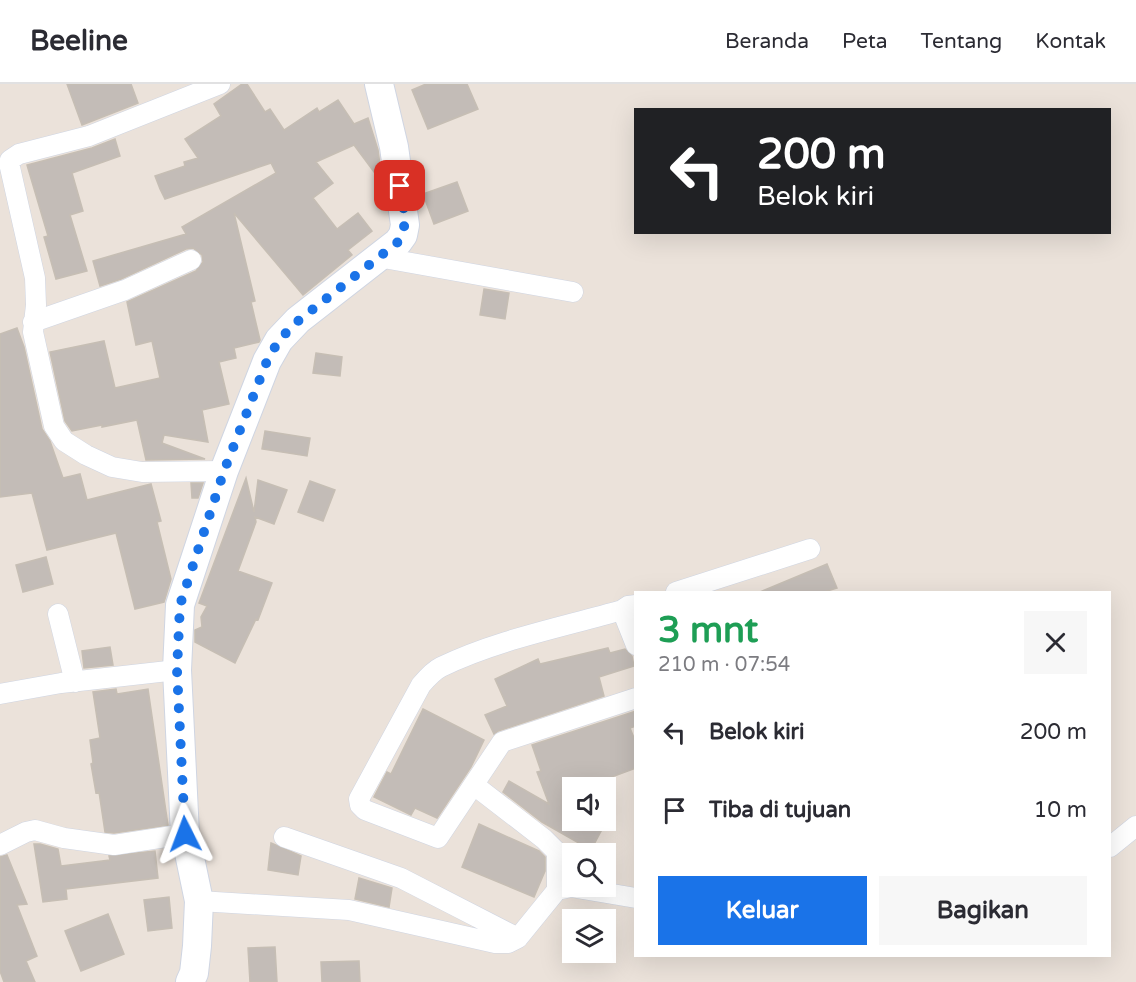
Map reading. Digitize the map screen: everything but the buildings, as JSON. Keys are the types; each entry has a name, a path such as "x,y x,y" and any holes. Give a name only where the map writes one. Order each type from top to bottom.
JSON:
{"street":[{"path":"220,84 89,136 19,154 10,160 20,216 35,278 36,305 33,332 54,426 64,441 86,455 112,467 142,472 224,471"},
{"path":"190,982 194,974 199,901 185,834 177,670 180,605 224,471 267,361 279,340 298,321 398,242 403,235 405,225 394,147 380,84"},
{"path":"378,257 573,292"},
{"path":"33,322 125,290 191,260"},
{"path":"679,591 810,549"},
{"path":"634,634 629,608 495,646 440,667 421,685 359,799 360,805 365,810 438,838 499,745 505,741 634,699"},
{"path":"58,614 75,682"},
{"path":"0,694 75,682 177,670"},
{"path":"474,785 557,852 557,890"},
{"path":"1111,846 1136,826"},
{"path":"0,845 26,832 36,830 64,838 114,845 185,834"},
{"path":"284,837 401,878 518,938"},
{"path":"199,901 349,910 508,944 518,938 557,890 571,887 634,898"}],"route":[{"path":"185,834 177,670 180,605 215,496 267,361 279,340 298,321 398,242 403,235 405,225 400,186"}]}
